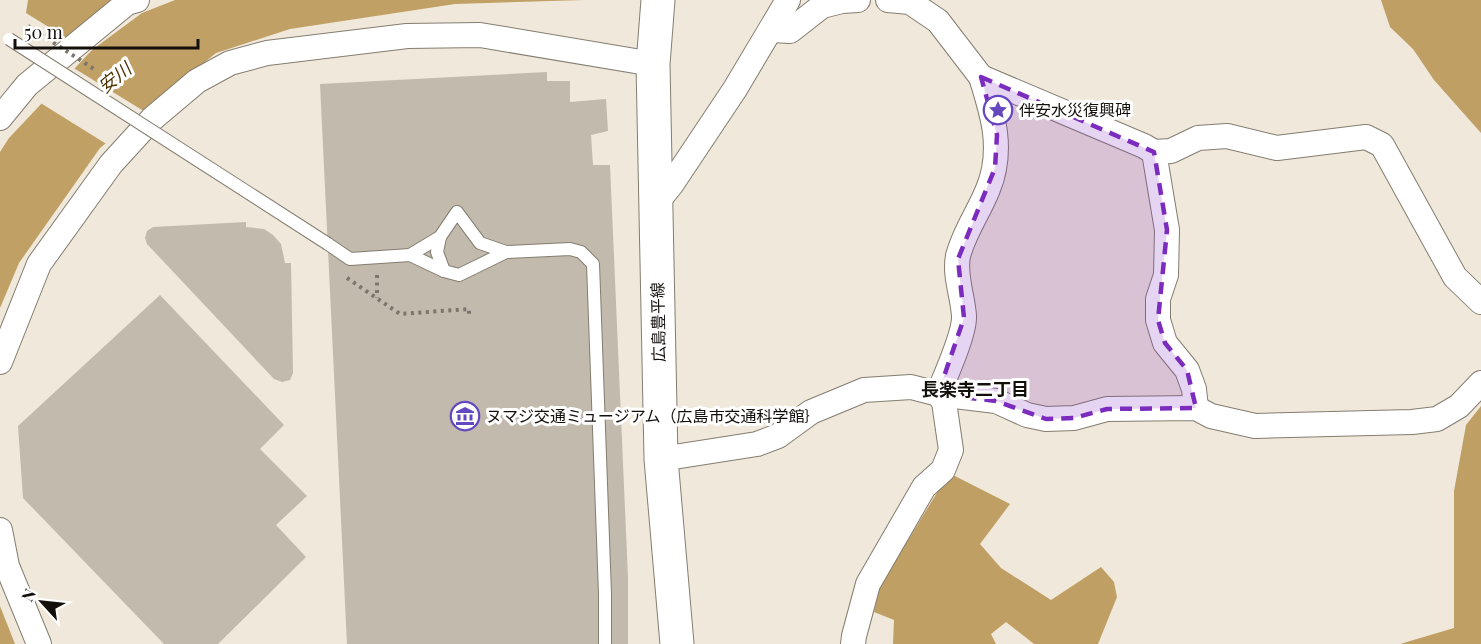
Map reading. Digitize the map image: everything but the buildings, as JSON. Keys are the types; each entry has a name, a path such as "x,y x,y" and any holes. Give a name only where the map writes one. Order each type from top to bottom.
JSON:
{"main road":[{"name":"広島豊平線","path":"658,0 653,64 661,459 677,644"}],"street":[{"path":"0,118 27,85 127,3 137,0"},
{"path":"655,205 684,166 772,30 788,0"},
{"path":"772,30 790,31 822,6 858,0"},
{"path":"902,1 938,21 981,76 997,135 995,168 988,189 964,238 958,259 964,318 955,352 938,394"},
{"path":"0,362 39,264 111,164 152,118 197,81 230,63 267,53 407,36 480,35 653,64"},
{"path":"981,76 1154,152 1171,151 1198,138 1227,136 1277,148 1366,137 1382,145 1455,278 1481,302"},
{"path":"1154,152 1167,230 1166,275 1158,299 1158,320 1165,343 1187,370 1194,389 1196,408"},
{"path":"661,459 758,444 778,436 811,412 864,390 911,387 938,394 996,401 1027,415 1046,419 1074,418 1107,409 1196,408 1211,416 1255,426 1412,422 1437,419 1459,406 1481,383"},
{"path":"853,644 868,584 924,487 943,470 951,450 944,402 938,394"},
{"path":"0,530 7,566 39,644"}],"lane":[{"path":"5,35 350,259 411,255 440,237"},
{"path":"444,271 437,252 440,237 457,212 480,243 482,255 476,268"},
{"path":"480,243 506,252 570,249 581,252 593,264 605,594 604,644"},
{"path":"411,255 444,271 459,275 506,252"}],"path":[{"path":"376,271 377,298"},
{"path":"339,272 400,314 469,309 469,318"}],"highlighted area":[{"path":"981,77 1154,152 1167,230 1158,320 1165,343 1187,370 1196,408 1107,409 1074,418 1046,419 996,401 938,394 964,318 958,259 995,168 997,135"}],"shaded area":[{"path":"28,0 123,0 68,39 26,13"},
{"path":"1381,0 1481,0 1481,133 1434,80 1413,49 1390,27"},
{"path":"1481,406 1481,644 1400,644 1454,628 1454,491 1466,425"},
{"path":"949,473 1010,504 980,544 1001,568 1051,600 1101,567 1114,582 1117,597 1098,644 1034,644 1006,622 991,634 996,644 893,644 894,620 874,612 880,586"}],"water":[{"name":"安川","path":"175,0 584,0 455,4 290,29 216,53 100,148 19,263 0,308 0,152 9,138 92,50 142,13"},
{"path":"0,606 15,644 0,644"}],"pier":[{"path":"72,67 147,113 108,145 39,102"}],"place":[{"name":"伴安水災復興碑","path":"998,110"},
{"name":"ヌマジ交通ミュージアム（広島市交通科学館｝","path":"465,416"}],"district":[{"name":"長楽寺二丁目","path":"975,390"}]}
